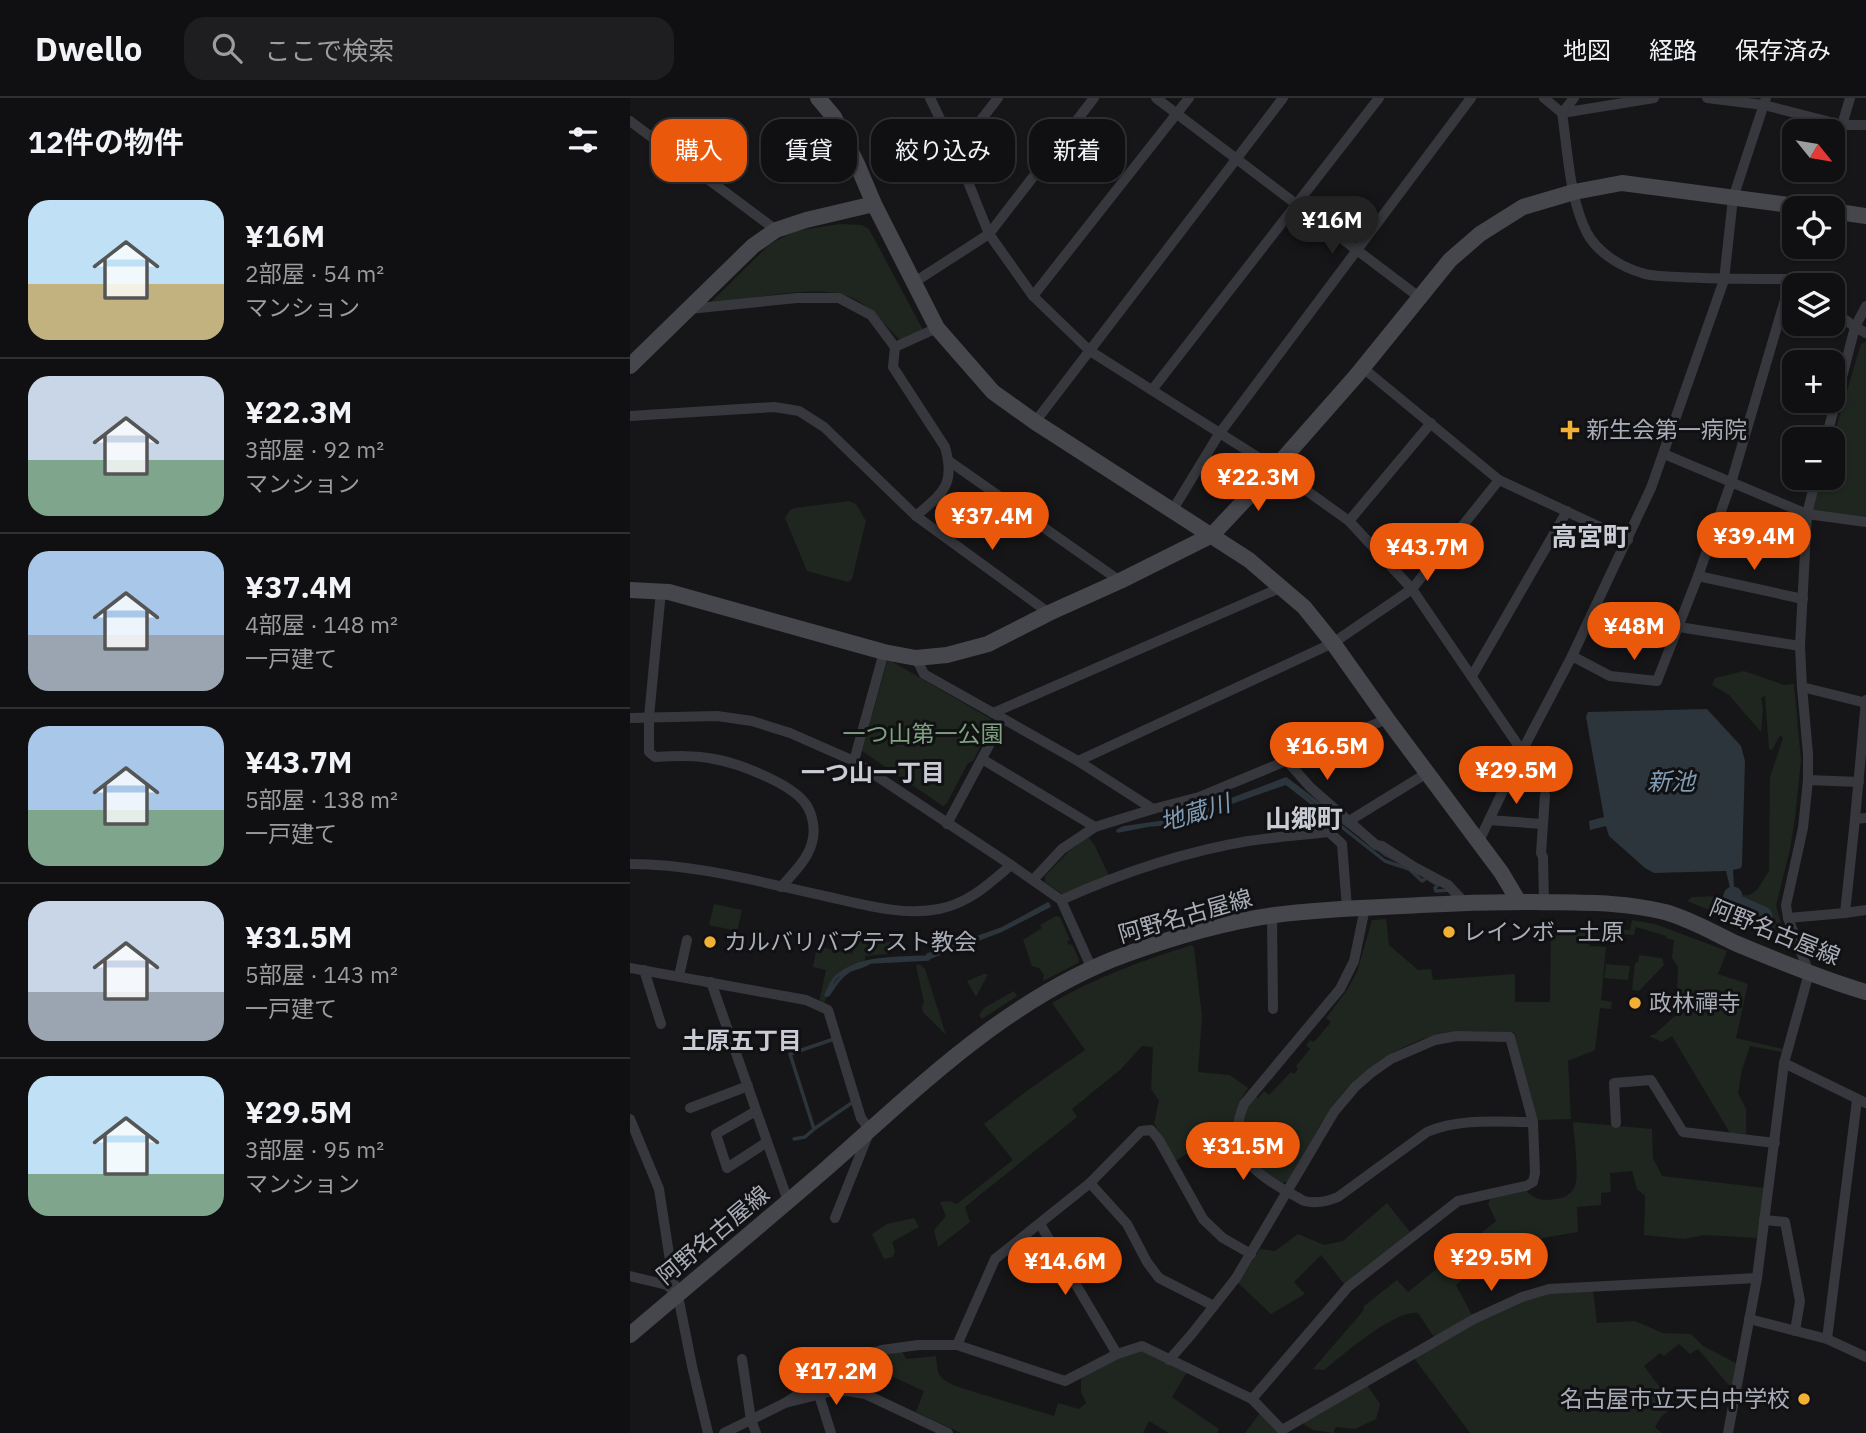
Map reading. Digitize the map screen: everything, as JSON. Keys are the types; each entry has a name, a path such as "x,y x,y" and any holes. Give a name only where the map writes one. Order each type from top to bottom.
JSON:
{"street":[{"path":"818,98 834,117 874,204 937,328 993,392 1249,560 1304,607 1501,872 1519,902"},
{"path":"930,98 940,119"},
{"path":"982,119 998,98"},
{"path":"913,283 989,234 1094,98"},
{"path":"1156,98 1419,297"},
{"path":"1033,296 1189,98"},
{"path":"1035,422 1283,98"},
{"path":"1152,390 1379,98"},
{"path":"1172,511 1219,434 1471,98"},
{"path":"1544,98 1562,113 1574,192 1581,219 1589,236 1605,254 1620,265 1644,274 1782,282"},
{"path":"1562,113 1574,98"},
{"path":"1562,113 1654,98"},
{"path":"1707,98 1765,101 1823,119"},
{"path":"1844,119 1850,98"},
{"path":"1478,843 1572,656 1651,488 1724,280 1733,198 1765,101"},
{"path":"630,121 776,230"},
{"path":"1845,125 1866,125"},
{"path":"968,182 989,234 1033,296 1090,351 1275,468 1349,521 1412,589 1522,751"},
{"path":"630,590 682,595 884,652 916,658 947,655 988,644 1212,535 1363,368 1450,260 1480,234 1524,207 1574,192 1622,183 1782,204"},
{"path":"630,366 753,246 776,230 874,204"},
{"path":"1845,213 1866,216"},
{"path":"689,309 797,298 839,298 871,315 895,347 893,367 945,447 949,461 950,470 944,491 916,516"},
{"path":"1829,427 1855,327 1866,306"},
{"path":"1845,320 1866,333"},
{"path":"1572,656 1610,676 1657,681 1731,483 1782,323"},
{"path":"895,347 937,328"},
{"path":"1363,368 1499,480 1628,540"},
{"path":"630,416 774,407 799,411 824,427 916,516 1049,613"},
{"path":"1349,521 1431,423"},
{"path":"1664,454 1807,514 1866,522"},
{"path":"949,461 1120,581"},
{"path":"1078,761 1333,643 1412,589 1499,480"},
{"path":"1728,1433 1757,1278 1784,1063 1809,973 1788,918 1786,905 1803,828 1808,780 1800,646 1807,514 1813,490"},
{"path":"1472,676 1567,511"},
{"path":"1698,576 1803,599"},
{"path":"947,824 982,759 998,716 1282,587"},
{"path":"661,591 649,718 649,752 655,757 687,756 747,767 792,791 805,803 813,820 814,838 807,856 781,887"},
{"path":"1679,627 1800,646"},
{"path":"854,761 884,652"},
{"path":"916,658 924,674 1078,761 1153,809"},
{"path":"1802,687 1866,702 1859,782 1861,818 1845,913"},
{"path":"630,718 717,716 752,721 790,733 854,761 1061,900 1092,969"},
{"path":"1033,880 1062,849 1095,827 1199,797 1387,719"},
{"path":"982,759 1095,827"},
{"path":"1287,761 1310,787 1376,845 1448,885 1465,903"},
{"path":"1349,821 1427,773"},
{"path":"1808,780 1859,782"},
{"path":"1544,902 1541,853 1545,796"},
{"path":"1489,820 1542,824"},
{"path":"1061,900 1107,879 1195,852 1248,841 1329,832 1342,844 1347,908"},
{"path":"630,864 699,869 880,908 916,912 960,903 980,892 1011,865"},
{"name":"阿野名古屋線","path":"630,1335 944,1065 988,1031 1042,995 1092,969 1126,954 1206,930 1272,916 1347,908 1519,902 1618,904 1666,913 1700,925 1809,973 1866,992"},
{"path":"1365,908 1354,961 1340,989 1249,1096 1240,1112 1237,1124 1242,1153 1255,1171 1304,1201 1325,1202 1338,1197 1427,1132 1439,1127 1459,1122 1533,1122"},
{"path":"1788,918 1866,910"},
{"path":"1272,916 1273,1009"},
{"path":"679,976 687,940"},
{"path":"630,968 806,1000 828,1010 862,1118 870,1130 835,1218"},
{"path":"644,970 660,1024"},
{"path":"711,982 788,1201"},
{"path":"1169,1360 1214,1306 1251,1254 1334,1112 1354,1087 1391,1059 1435,1040 1457,1036 1510,1037 1533,1122 1533,1182 1526,1186 1458,1201 1348,1287 1252,1399"},
{"path":"1784,1063 1862,1101 1827,1339"},
{"path":"1616,1123 1614,1083 1651,1080 1683,1132 1775,1143"},
{"path":"690,1108 748,1087"},
{"path":"756,1111 716,1134 727,1168 767,1142"},
{"path":"630,1119 659,1189 673,1280 708,1433"},
{"path":"957,1345 995,1259 1090,1183 1141,1130 1151,1129 1203,1219 1223,1237 1251,1254"},
{"path":"1090,1183 1127,1224 1147,1262 1159,1278 1214,1306"},
{"path":"1764,1220 1785,1222 1800,1301 1796,1331"},
{"path":"1040,1224 1117,1354"},
{"path":"630,1276 667,1285 678,1296"},
{"path":"724,1433 785,1403 861,1357 882,1350 918,1345 957,1345 1065,1381 1117,1354 1142,1346 1252,1399 1282,1430 1474,1318 1522,1297 1549,1289 1757,1278"},
{"path":"1749,1319 1827,1339 1866,1357"},
{"path":"742,1359 751,1420 756,1433"},
{"path":"785,1403 829,1392 865,1394 948,1433"},
{"path":"819,1395 831,1433"}],"green space":[{"path":"840,224 861,225 869,229 923,330 904,341 899,339 864,305 836,293 801,292 711,306 712,301 770,244 795,231"},
{"path":"1866,342 1866,520 1815,512 1812,509 1818,490 1845,490 1845,427 1836,427 1840,413 1845,413 1845,398 1861,344"},
{"path":"849,501 856,504 866,521 852,579 848,582 807,571 785,518 790,510 795,508"},
{"name":"一つ山第一公園","path":"891,661 991,719 991,725 973,761 968,763 943,806 862,751 887,662"},
{"path":"1744,671 1784,685 1794,684 1801,760 1790,849 1776,906 1784,932 1779,939 1687,901 1692,897 1749,895 1757,890 1769,871 1770,777 1783,738 1780,735 1772,750 1769,749 1765,696 1761,698 1761,732 1729,695 1712,685 1715,678"},
{"path":"1088,837 1109,876 1062,894 1045,882 1045,876 1068,852"},
{"path":"714,904 742,910 737,931 709,925"},
{"path":"1056,916 1060,917 1070,940 1067,942 1072,944 1079,960 1043,981 1044,975 1039,968 1032,966 1023,940 1042,928 1040,925"},
{"path":"1386,919 1389,945 1418,970 1431,969 1433,980 1515,974 1515,1002 1550,1002 1551,929 1590,929 1589,946 1606,947 1601,1000 1612,1002 1611,1009 1600,1008 1595,1050 1568,1061 1571,1119 1537,1120 1514,1032 1463,1032 1433,1036 1396,1051 1351,1085 1327,1115 1288,1182 1280,1183 1251,1160 1242,1141 1244,1112 1255,1096 1258,1098 1264,1091 1269,1095 1291,1072 1294,1074 1298,1069 1296,1066 1310,1049 1306,1045 1310,1040 1314,1042 1331,1022 1326,1018 1357,972 1372,920"},
{"path":"1632,920 1655,924 1727,951 1718,974 1748,984 1736,1038 1783,1049 1782,1052 1750,1046 1738,1093 1746,1109 1746,1134 1730,1133 1672,1036 1662,1042 1649,1036 1655,1034 1678,1013 1681,998 1677,993 1678,967 1672,958 1674,940 1666,936 1636,927 1634,935 1623,934 1622,942 1619,942 1619,930 1630,930"},
{"path":"856,940 876,947 877,940 890,942 888,954 865,956 865,963 837,977 826,994 828,995 823,1005 819,1003 826,970 813,967 817,946 852,954"},
{"path":"1192,945 1202,1016 1198,1072 1230,1075 1248,1088 1234,1116 1233,1127 1175,1161 1154,1123 1159,1101 1151,1089 1153,1047 1142,1046 1121,1069 1072,1109 1077,1117 965,1207 970,1222 938,1247 934,1230 946,1216 940,1202 950,1201 957,1204 1013,1160 984,1124 1085,1050 1052,1003 1120,970"},
{"path":"1639,955 1662,958 1664,965 1639,991 1632,990 1635,963 1638,962"},
{"path":"1606,964 1630,966 1628,980 1604,978"},
{"path":"916,965 925,969 946,1035 923,1012 924,1003"},
{"path":"988,974 976,997 967,981"},
{"path":"1014,991 1017,996 982,1019 979,1015 984,1008"},
{"path":"1573,1122 1652,1129 1653,1158 1662,1176 1765,1188 1757,1238 1704,1235 1684,1239 1644,1235 1645,1196 1637,1189 1632,1171 1610,1173 1611,1192 1601,1193 1601,1205 1577,1207 1578,1232 1537,1239 1534,1255 1492,1264 1474,1272 1456,1285 1472,1315 1434,1337 1418,1313 1396,1318 1370,1334 1324,1370 1313,1369 1363,1311 1364,1306 1397,1280 1408,1292 1496,1221 1488,1204 1491,1199 1526,1191 1536,1198 1551,1200 1571,1193 1577,1176"},
{"path":"1387,1203 1410,1232 1345,1285 1321,1255 1294,1282 1305,1294 1271,1314 1238,1283 1260,1249 1275,1251 1298,1234 1324,1245 1343,1241"},
{"path":"914,1218 919,1227 892,1242 895,1251 893,1257 884,1259 872,1234 887,1224"},
{"path":"1593,1291 1597,1323 1635,1321 1663,1333 1691,1334 1703,1346 1738,1364 1733,1390 1698,1349 1690,1354 1679,1344 1664,1356 1660,1353 1644,1366 1674,1406 1661,1417 1655,1427 1662,1433 1470,1433 1414,1358 1476,1322 1524,1301 1550,1293"},
{"path":"1142,1350 1187,1372 1172,1397 1219,1429 1217,1433 1169,1433 1149,1421 1143,1433 961,1433 916,1412 924,1391 876,1369 840,1386 816,1393 815,1389 827,1388 866,1366 870,1357 902,1351 906,1359 936,1356 940,1376 958,1387 1054,1416 1058,1403 1079,1409 1086,1403 1081,1392 1081,1377 1118,1357"},
{"path":"1367,1385 1380,1404 1376,1419 1355,1429 1336,1427 1333,1433 1313,1430 1301,1423"},
{"path":"1260,1413 1280,1433 1245,1433"}],"water":[{"name":"新池","path":"1707,709 1741,746 1745,761 1742,865 1741,868 1733,870 1734,888 1730,888 1726,871 1654,873 1609,836 1606,826 1590,830 1589,821 1604,817 1586,717 1588,712"}],"waterway":[{"name":"地蔵川","path":"1286,779 1386,855 1450,890 1436,891 1438,885 1427,878 1422,881 1409,869 1385,861 1286,783 1178,823 1118,831 1178,820 1286,779"},
{"path":"1733,896 1731,902 1763,916"},
{"name":"地蔵川","path":"1713,903 1738,910"},
{"name":"地蔵川","path":"1048,904 1049,906 1002,930 928,959 870,962 845,974 826,995 837,976 857,965 869,962 880,960 927,957 1002,929 1048,904"},
{"name":"地蔵川","path":"794,1139 805,1137 814,1129 790,1054 834,1039"},
{"path":"814,1129 853,1102"}],"place":[{"name":"新生会第一病院","path":"1570,430"},
{"name":"レインボー土原","path":"1449,932"},
{"name":"カルバリバプテスト教会","path":"710,942"},
{"name":"政林禪寺","path":"1635,1003"},
{"name":"名古屋市立天白中学校","path":"1804,1399"}],"district":[{"name":"高宮町","path":"1590,537"},
{"name":"一つ山一丁目","path":"873,773"},
{"name":"山郷町","path":"1304,819"},
{"name":"土原五丁目","path":"742,1041"}]}
